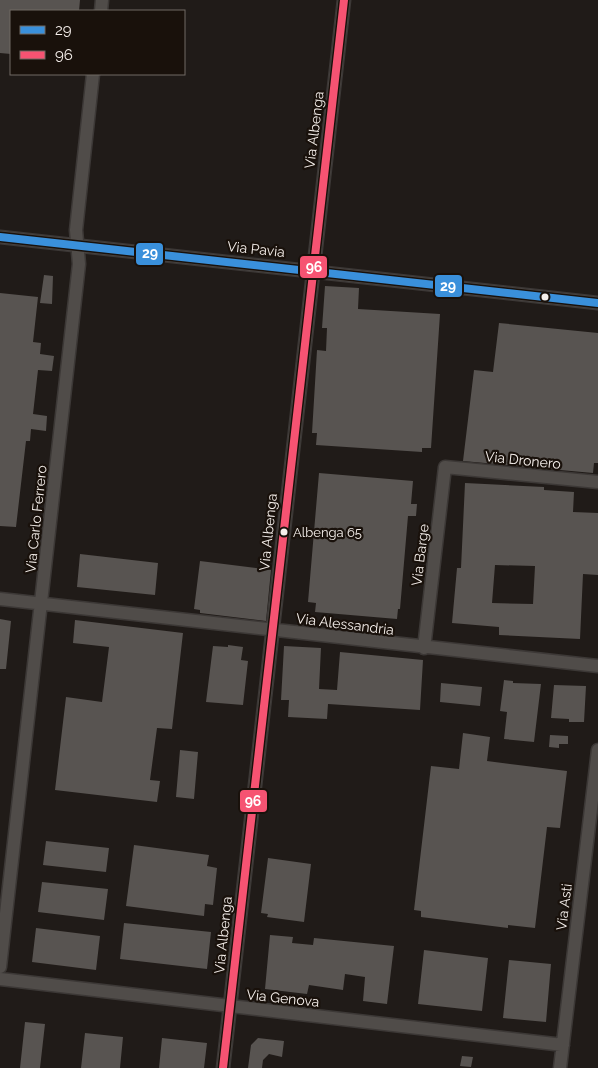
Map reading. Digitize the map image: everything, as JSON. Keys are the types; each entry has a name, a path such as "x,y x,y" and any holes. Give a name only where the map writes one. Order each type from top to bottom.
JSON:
{"street":[{"name":"Via Albenga","path":"223,1068 344,0"},
{"name":"Via Carlo Ferrero","path":"0,967 79,264 76,230 94,75"},
{"name":"Via Pavia","path":"0,237 598,303"},
{"name":"Via Dronero","path":"445,467 598,482"},
{"name":"Via Barge","path":"424,648 445,467"},
{"name":"Via Alessandria","path":"0,598 424,648 598,666"},
{"name":"Via Asti","path":"560,1068 598,750"},
{"name":"Via Genova","path":"0,979 563,1045"}],"building":[{"path":"0,0 80,0 79,10 10,10 10,54 0,53"},
{"path":"44,275 53,276 52,304 40,303"},
{"path":"325,286 359,288 358,309 440,314 431,448 422,448 422,452 316,445 317,433 312,433 317,350 326,351 327,328 322,328"},
{"path":"0,293 38,297 33,342 41,343 40,354 54,356 52,371 38,370 33,414 47,416 46,431 31,429 30,441 26,441 16,527 0,526"},
{"path":"499,323 598,333 598,463 594,463 593,473 463,461 474,370 493,372"},
{"path":"319,473 413,481 411,504 417,504 416,516 408,516 400,609 398,609 397,619 315,612 316,603 308,602"},
{"path":"465,483 544,487 544,490 574,492 573,512 598,513 598,575 583,574 580,639 499,635 499,627 452,623 457,568 461,568","holes":["495,565 535,566 533,604 492,603"]},
{"path":"80,554 158,563 155,595 77,587"},
{"path":"200,561 271,570 266,621 200,613 200,610 194,609"},
{"path":"0,619 11,621 6,669 0,669"},
{"path":"75,620 183,633 172,729 157,728 150,780 160,781 157,802 55,790 66,697 102,702 109,647 73,643"},
{"path":"228,645 243,647 241,660 248,661 243,705 206,702 213,646 228,647"},
{"path":"284,646 321,648 319,689 337,690 340,652 423,660 420,710 328,704 327,719 288,717 289,700 281,700"},
{"path":"504,680 513,681 513,683 541,684 534,742 504,739 507,712 500,711"},
{"path":"441,683 482,687 480,706 440,702"},
{"path":"554,685 586,686 584,722 569,722 569,719 551,718"},
{"path":"463,733 490,737 487,761 567,771 560,828 547,827 535,928 508,925 508,928 421,917 421,911 414,910 431,766 459,769"},
{"path":"550,735 568,736 568,744 559,744 559,748 549,747"},
{"path":"180,750 198,752 194,799 176,797"},
{"path":"46,841 109,848 106,872 43,865"},
{"path":"134,845 209,855 207,866 217,868 213,905 205,904 204,916 126,906"},
{"path":"268,858 311,864 304,922 267,917 268,914 261,913"},
{"path":"42,882 108,889 104,920 38,912"},
{"path":"124,923 211,932 207,969 120,959"},
{"path":"36,928 100,936 96,970 32,962"},
{"path":"270,935 293,937 292,943 313,945 314,938 394,946 387,1004 363,1001 365,977 345,974 343,990 309,985 307,994 265,989"},
{"path":"424,950 488,958 482,1011 418,1004"},
{"path":"509,960 551,964 546,1022 503,1018"},
{"path":"25,1022 45,1024 40,1068 20,1068"},
{"path":"85,1033 123,1037 120,1068 81,1068"},
{"path":"162,1038 207,1043 204,1068 159,1068"},
{"path":"258,1038 284,1041 282,1057 269,1054 263,1060 262,1068 248,1068 251,1045"},
{"path":"462,1056 473,1057 471,1067 460,1066"}],"transit line":[{"name":"96","path":"223,1068 344,0"},
{"name":"29","path":"0,237 598,303"}],"place":[{"name":"Albenga 65","path":"284,532"}]}
